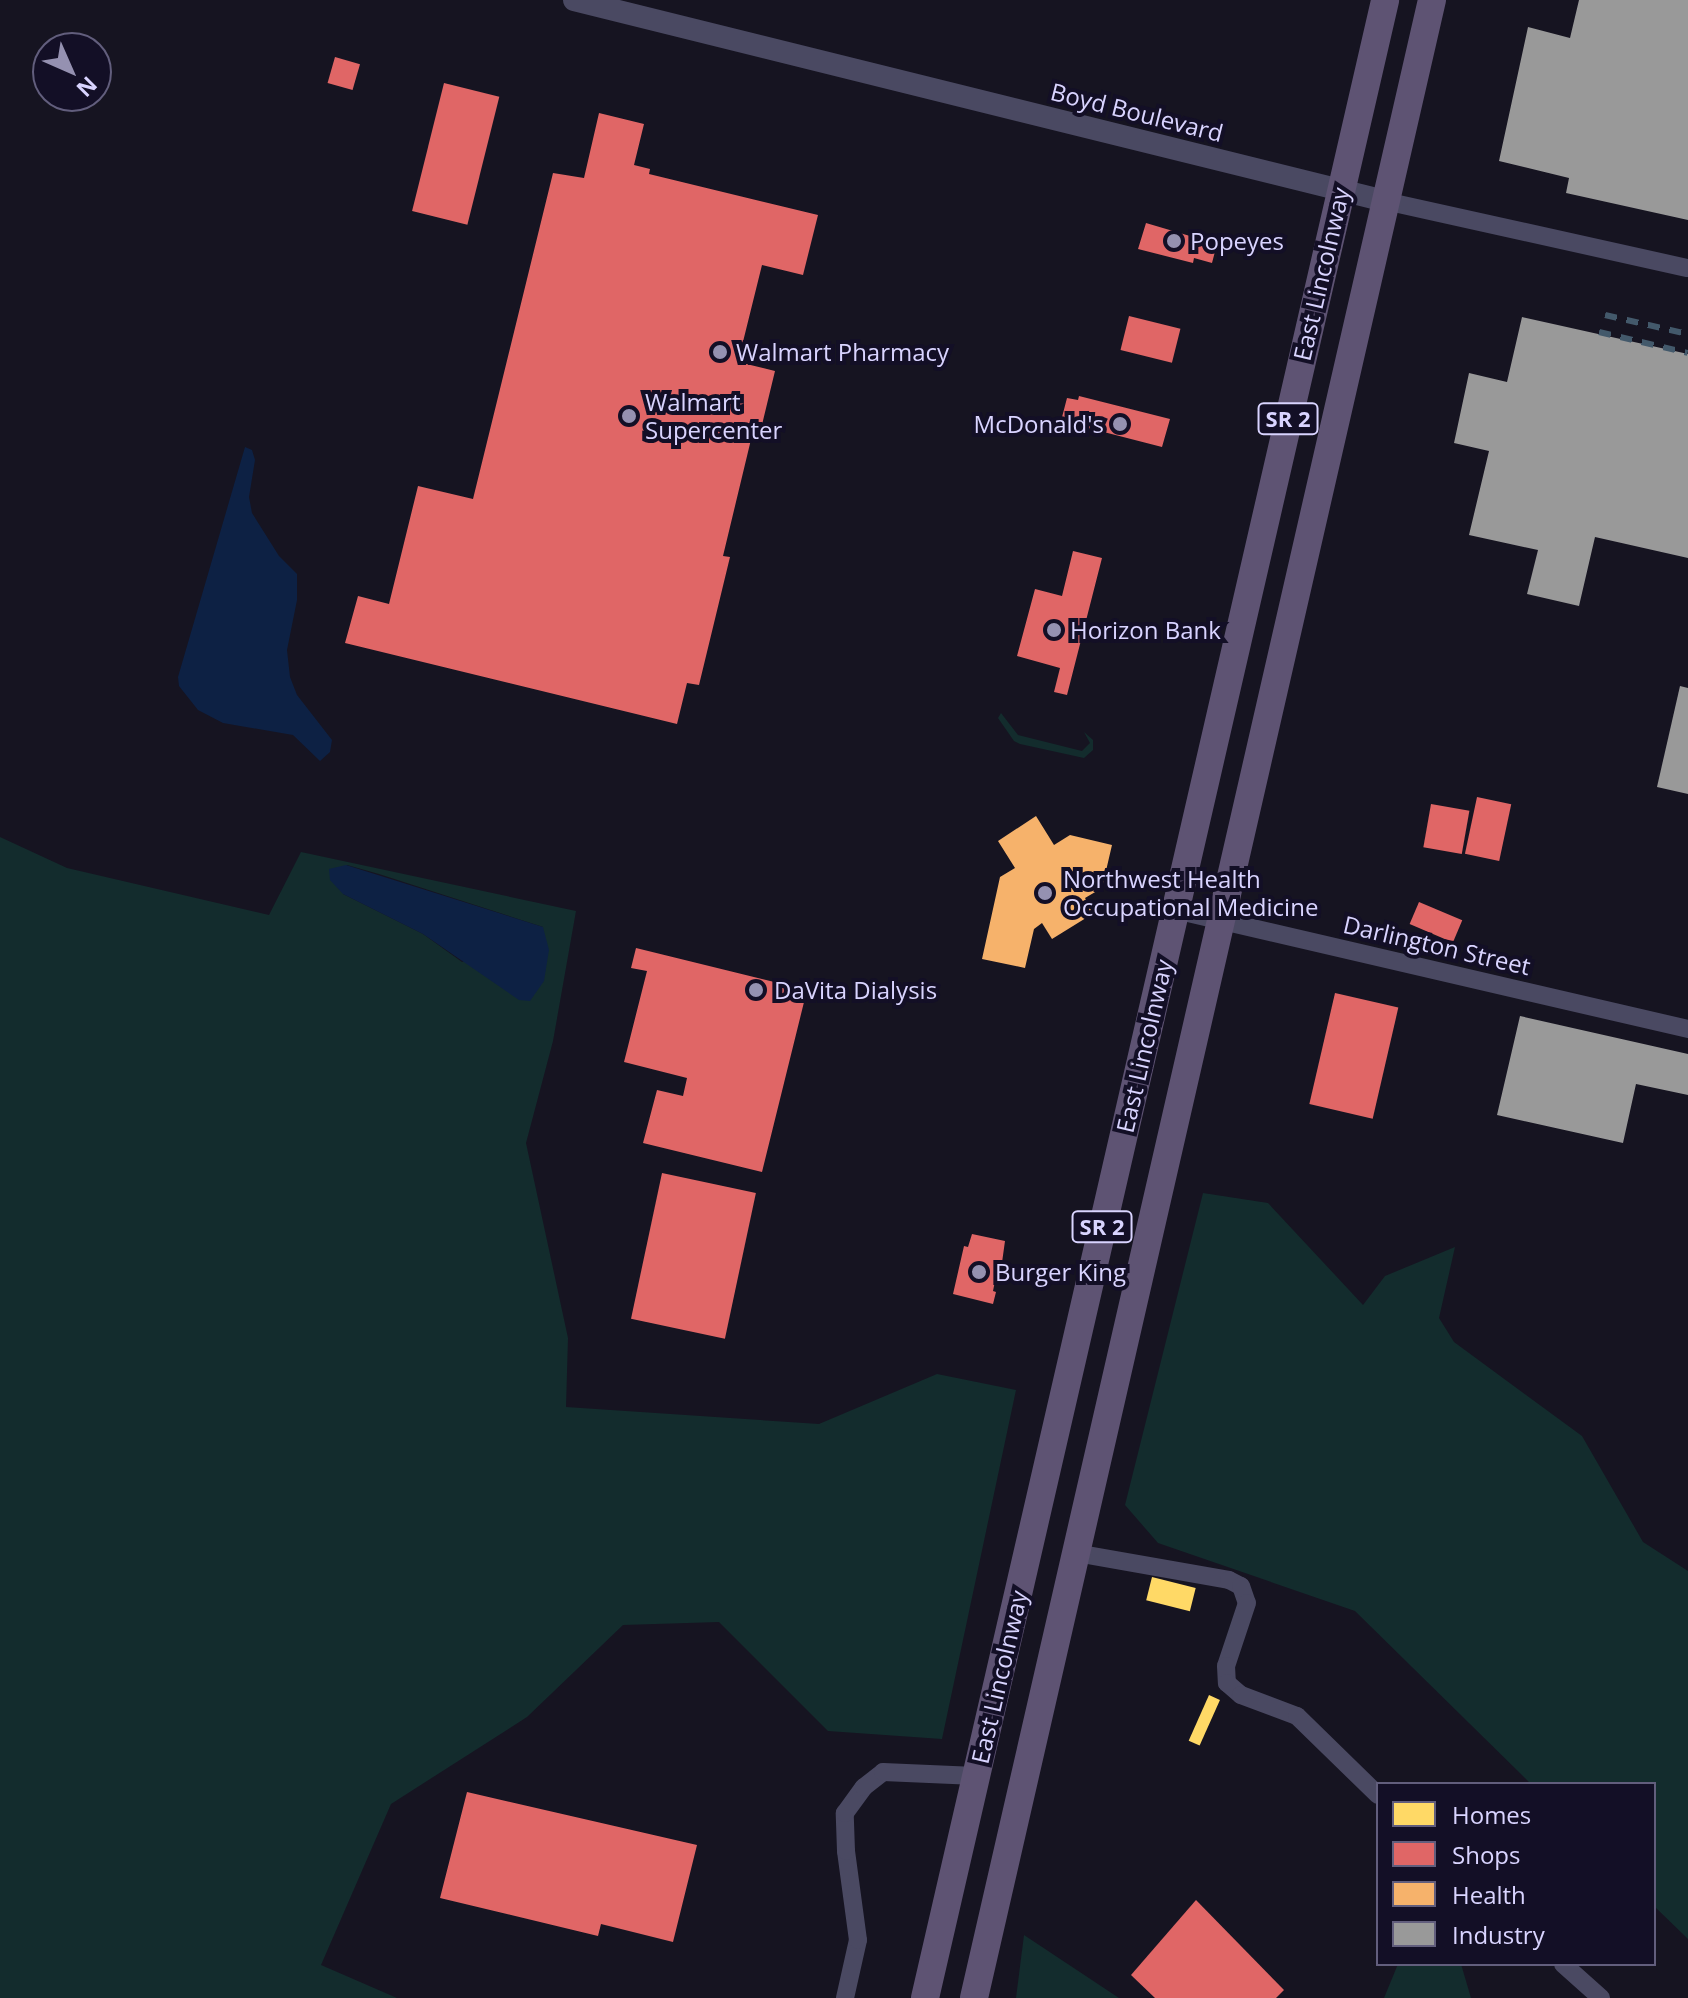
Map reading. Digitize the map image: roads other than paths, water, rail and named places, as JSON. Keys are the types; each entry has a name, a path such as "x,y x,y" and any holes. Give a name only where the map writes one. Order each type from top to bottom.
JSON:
{"main road":[{"name":"East Lincolnway","path":"925,1998 1385,0"},
{"name":"East Lincolnway","path":"974,1998 1432,0"},
{"path":"1235,648 1282,657"},
{"path":"976,1776 1023,1783"}],"street":[{"name":"Boyd Boulevard","path":"574,0 1385,201 1688,268"},
{"name":"Darlington Street","path":"1175,910 1688,1029"},
{"path":"1076,1553 1229,1580 1241,1586 1247,1603 1226,1666 1227,1683 1241,1695 1297,1716 1376,1793"},
{"path":"845,1998 858,1940 846,1851 845,1813 864,1787 883,1772 976,1776"},
{"path":"1565,1966 1601,1998"},
{"path":"1578,1978 1584,1998"}],"water":[{"path":"245,447 252,450 255,460 249,497 252,513 279,556 297,574 297,600 287,650 290,677 297,695 332,740 330,752 320,761 293,735 223,723 198,710 179,686 178,677"},
{"path":"346,865 543,927 549,950 544,981 530,1001 519,1000 423,934 343,894 330,880 329,869"}],"railway":[{"path":"1605,315 1688,334"},
{"path":"1599,332 1688,353"}],"place":[{"name":"Popeyes","path":"1174,241"},
{"name":"Walmart Pharmacy","path":"720,352"},
{"name":"Walmart Supercenter","path":"629,416"},
{"name":"McDonald's","path":"1120,424"},
{"name":"Horizon Bank","path":"1054,630"},
{"name":"Northwest Health Occupational Medicine","path":"1045,893"},
{"name":"DaVita Dialysis","path":"756,990"},
{"name":"Burger King","path":"979,1272"}]}
